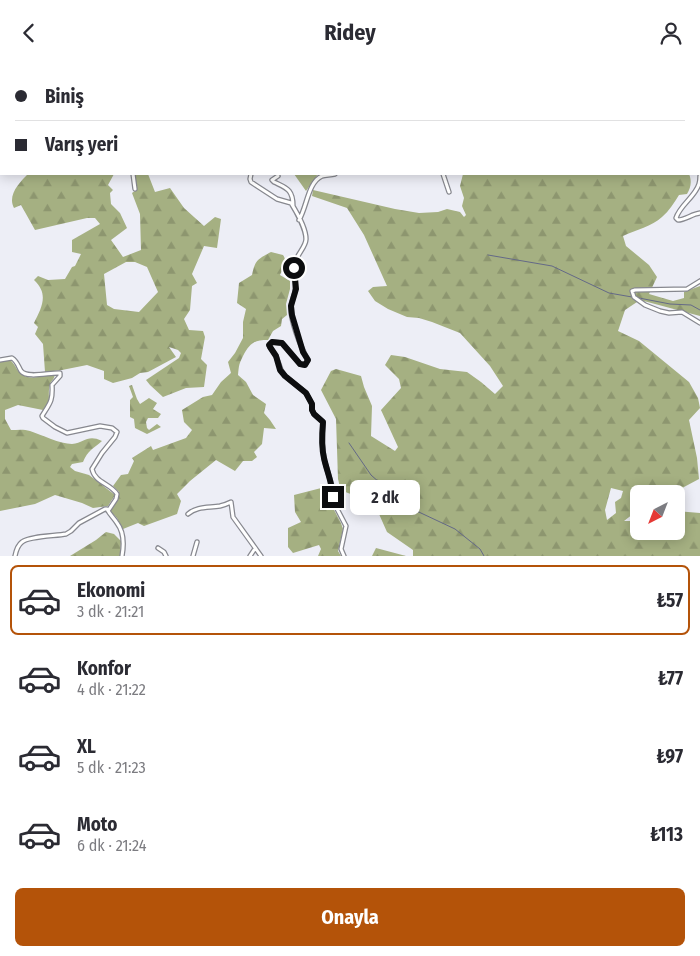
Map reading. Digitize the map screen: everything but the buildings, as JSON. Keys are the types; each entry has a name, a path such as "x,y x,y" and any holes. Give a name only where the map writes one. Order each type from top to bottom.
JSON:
{"street":[{"path":"133,175 135,189"},
{"path":"251,175 251,182 257,187 277,199 291,203 293,206"},
{"path":"300,220 316,180 330,175"},
{"path":"443,175 449,192"},
{"path":"278,176 272,180 289,190 293,206 306,235 306,243 295,262 296,289 291,306 296,330 303,352 308,360 305,365 300,364 282,343 272,342 269,345 276,356 280,370 306,393 312,404 314,414 323,422 322,442 324,459 332,486 335,505 346,526 341,549 344,556"},
{"path":"700,176 699,184 676,218 678,221 681,221 688,216 700,213"},
{"path":"700,281 687,289 632,291 634,297 645,305 669,313 682,312 700,323"},
{"path":"0,360 12,358 16,360 22,372 26,374 60,373 60,376 52,385 51,403 42,416 55,427 67,433 100,426 112,428 117,432 92,469 94,477 117,494 108,511"},
{"path":"188,514 199,508 218,507 231,502 233,517 262,556"},
{"path":"14,556 17,547 25,539 66,533 79,523 105,509 117,522 121,530 124,546 122,556"},
{"path":"195,556 197,543"},
{"path":"158,549 164,552 166,556"},
{"path":"250,556 256,549"}],"green space":[{"path":"27,175 113,175 108,185 113,190 110,193 111,204 120,213 127,228 111,240 123,257 141,250 140,214 132,193 136,190 135,175 148,175 155,192 170,188 184,208 204,226 215,217 221,219 217,248 204,246 192,274 197,283 192,286 190,310 184,319 189,330 203,331 205,337 201,359 207,365 204,387 186,388 163,397 150,385 146,380 179,358 181,353 169,347 176,357 148,372 113,383 104,379 104,371 87,365 45,372 43,344 35,334 38,327 34,323 43,301 43,296 39,285 34,280 38,276 48,280 65,279 81,254 72,252 72,240 100,224 95,218 87,218 35,230 21,205 14,208 12,203 13,194","holes":["126,262 135,262 147,267 158,292 139,312 114,309 107,305 104,274"]},
{"path":"295,175 317,175 306,191"},
{"path":"463,175 689,175 691,184 687,194 679,195 665,215 649,225 623,236 626,246 649,265 657,277 649,294 673,301 684,298 684,292 700,286 700,316 640,300 625,310 618,331 639,341 689,382 698,398 700,408 689,420 697,458 699,479 685,486 630,485 630,516 624,521 630,521 630,540 685,540 685,512 700,513 700,556 413,556 413,550 387,532 371,496 350,494 340,487 338,479 336,419 321,390 331,371 336,369 361,376 372,406 371,436 395,451 398,447 381,410 401,388 399,379 385,365 391,355 405,357 440,369 467,372 495,394 503,386 490,366 460,333 419,318 407,317 375,301 368,291 373,287 387,286 364,235 347,208 312,196 313,190 419,213 438,212 447,209 460,212 464,217 466,215 462,206 464,198 460,186","holes":["611,488 623,491 621,498 615,502 616,513 607,520 605,510"]},
{"path":"271,252 283,255 285,260 280,275 290,281 286,304 287,315 282,319 281,326 273,331 268,340 253,343 248,348 240,363 238,375 246,382 253,395 266,404 264,413 276,429 264,428 262,444 254,452 257,457 252,461 243,461 235,471 216,460 190,481 177,494 181,501 177,514 144,526 138,523 123,529 117,518 110,511 119,497 119,492 113,486 121,475 128,474 134,461 132,458 151,446 153,450 186,438 192,430 184,422 182,410 203,397 212,395 221,382 231,373 228,362 243,338 243,322 246,309 237,303 239,283 252,275 258,260"},
{"path":"10,360 20,373 27,377 55,375 49,387 49,402 43,410 18,405 5,410 5,419 11,430 28,430 67,444 93,438 102,441 89,452 83,462 72,464 70,467 75,471 89,475 115,495 108,506 93,508 55,495 35,504 0,511 0,362"},
{"path":"132,385 140,404 149,398 157,403 153,409 161,414 158,418 148,418 146,422 149,430 157,424 161,427 147,434 135,428 134,419 130,417 130,400 133,397 129,386"},
{"path":"329,486 332,506 343,529 338,551 341,556 318,556 321,549 319,545 293,553 288,547 288,528 301,522 295,512 294,495"},
{"path":"106,532 114,534 121,541 120,556 70,556 96,540"},
{"path":"376,548 406,556 372,556"}],"waterway":[{"path":"488,255 552,266 609,293 632,297"},
{"path":"639,298 670,304 691,305 700,310"},
{"path":"349,443 371,475 406,506 455,529 480,549 484,556"}],"route":[{"path":"294,268 296,289 292,299 292,315 303,352 308,360 305,365 300,364 282,343 272,342 269,345 276,356 280,370 306,393 312,404 314,414 323,422 322,442 324,459 332,486 333,497"}]}
